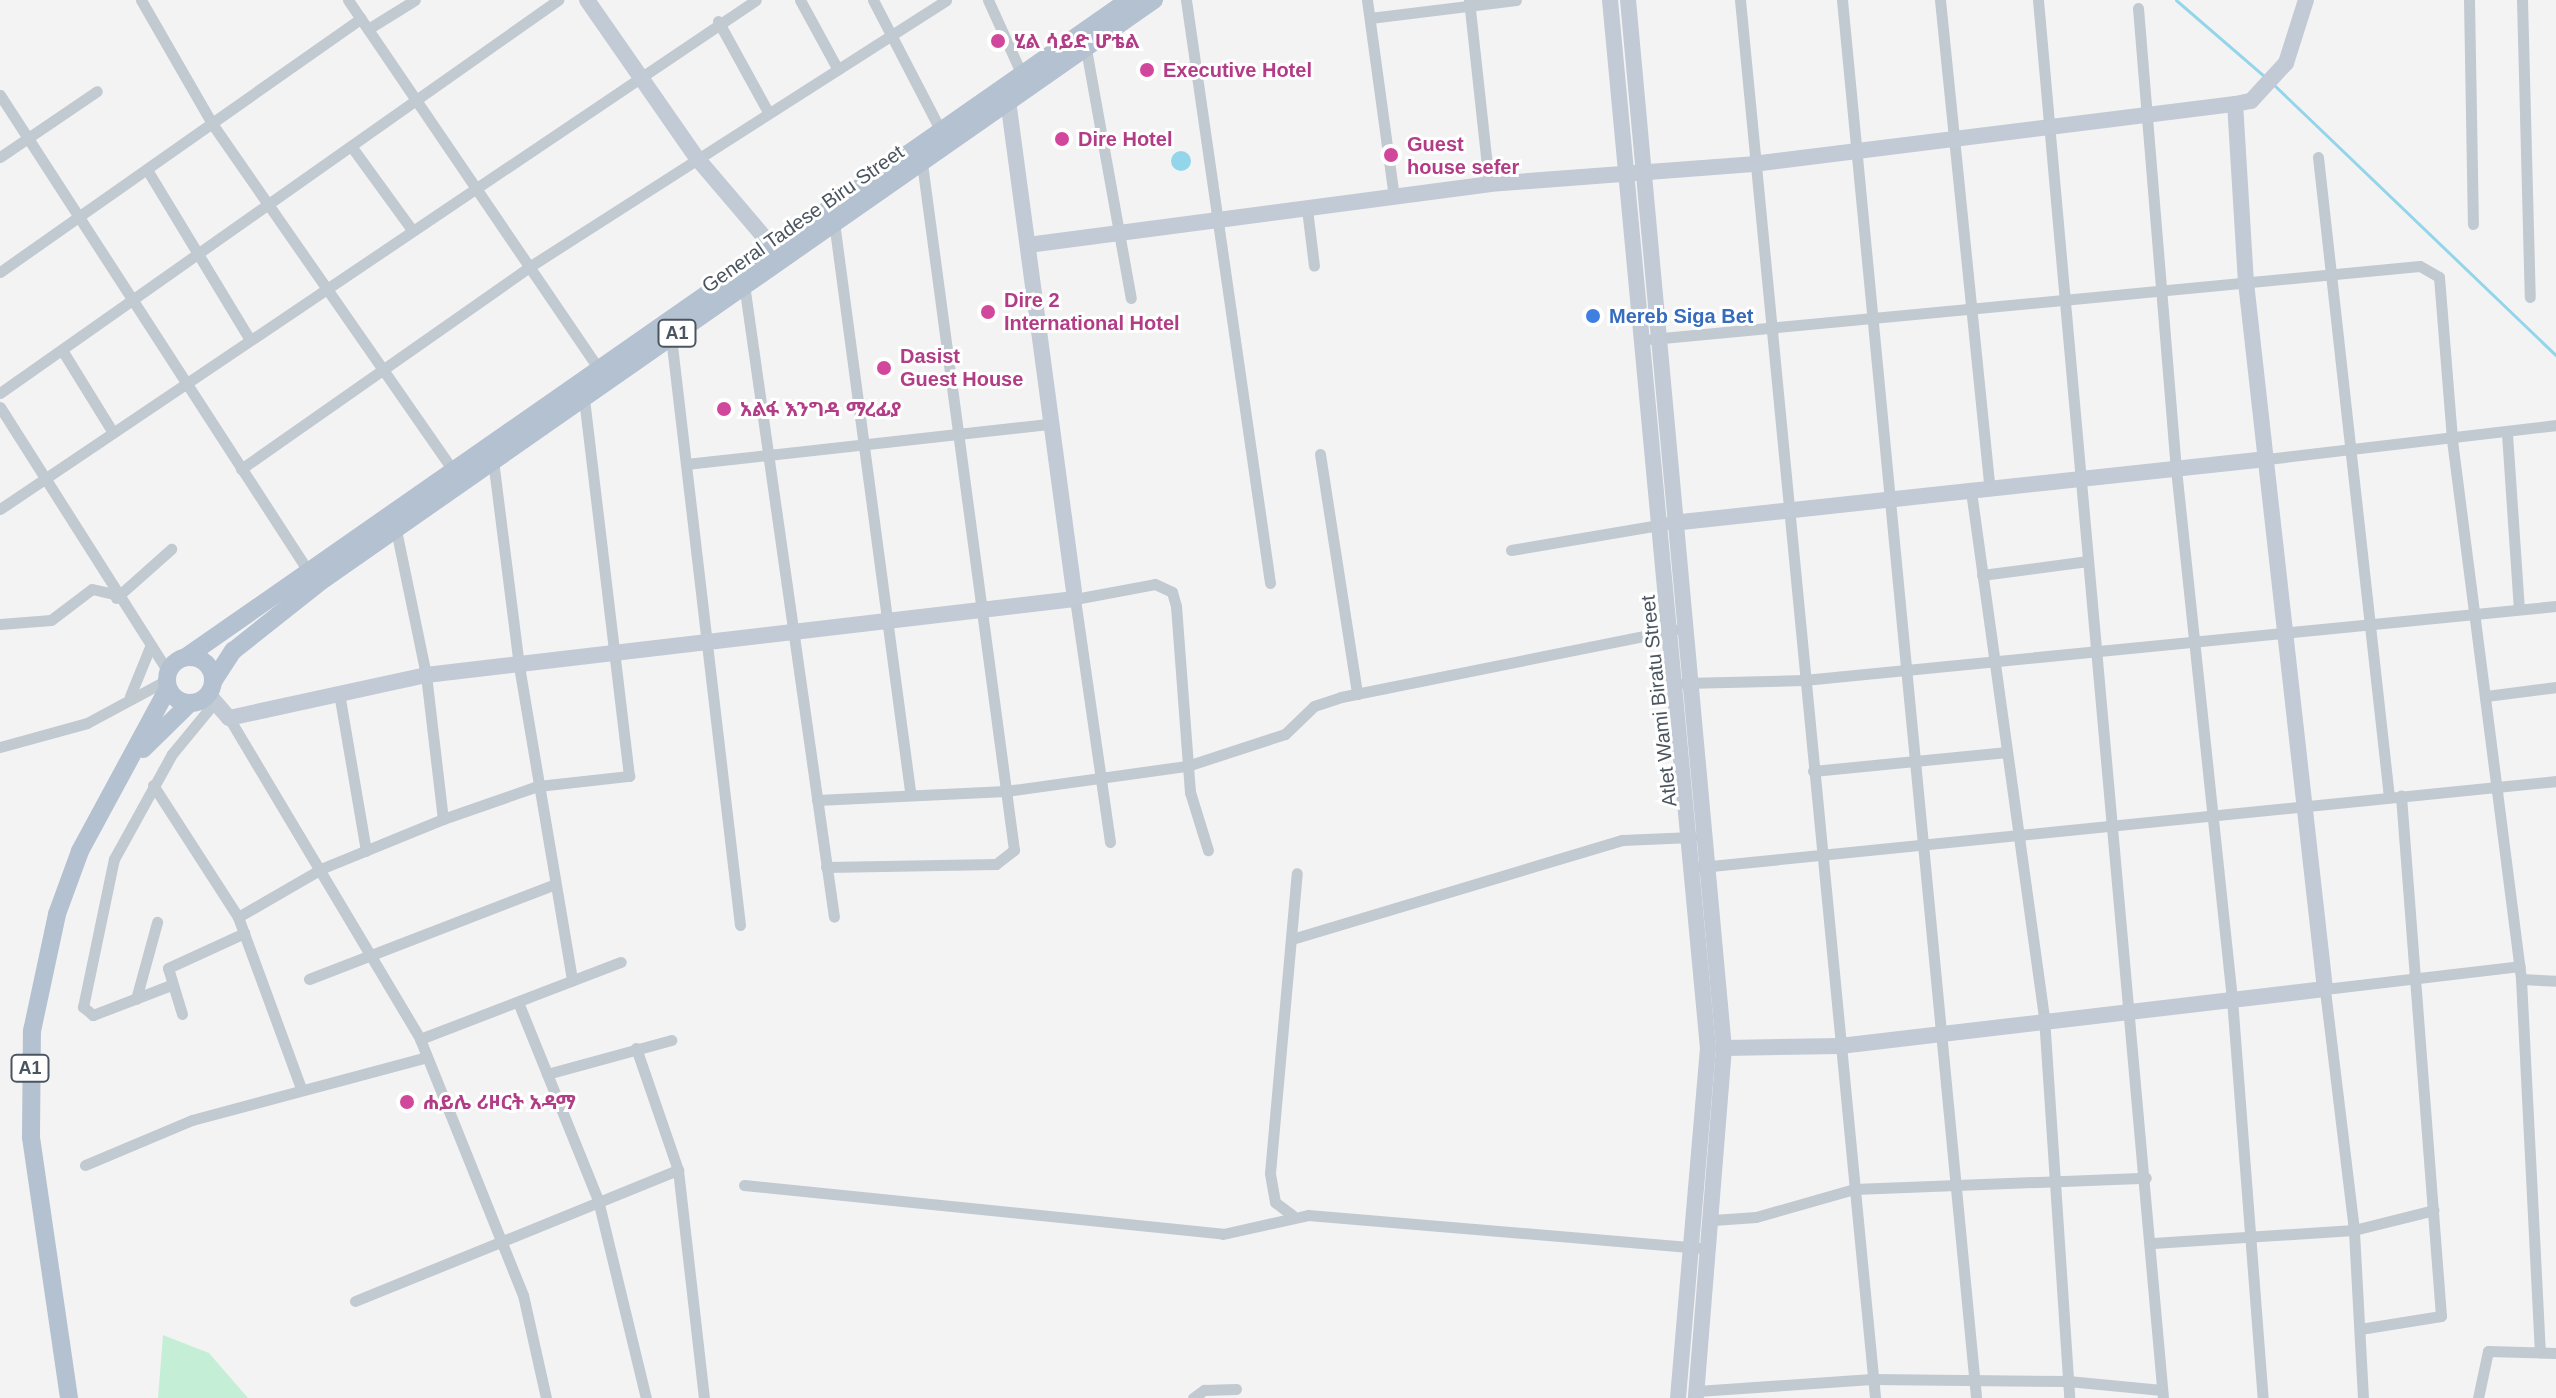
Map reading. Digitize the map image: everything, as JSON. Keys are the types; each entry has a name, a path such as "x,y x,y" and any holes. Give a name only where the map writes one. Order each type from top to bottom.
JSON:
{"main road":[{"name":"General Tadese Biru Street","path":"779,253 834,222 922,163 1007,95 1022,75 1108,6 1129,0"},
{"name":"General Tadese Biru Street","path":"212,692 255,631 393,521 452,469 671,337 741,280 941,131 1086,49 1154,0"},
{"name":"General Tadese Biru Street","path":"168,680 186,657 308,571 493,460 581,389 597,366 741,280"},
{"path":"168,680 190,703 212,692 202,659 186,657"},
{"name":"A1","path":"69,1398 31,1137 32,1031 76,864 136,757 168,680"},
{"name":"A1","path":"136,757 190,703"}],"street":[{"path":"141,0 213,125 452,469"},
{"path":"348,0 597,366"},
{"path":"368,29 415,0"},
{"path":"0,393 558,0"},
{"path":"587,0 696,157 779,253"},
{"path":"0,509 249,338 328,290 637,75 718,21 756,0"},
{"path":"800,0 836,66"},
{"path":"873,0 941,131"},
{"path":"241,469 529,267 767,110 946,0"},
{"path":"988,0 1022,75"},
{"path":"1186,0 1214,221 1270,583"},
{"path":"1367,0 1394,198"},
{"path":"1370,18 1469,2 1516,0"},
{"name":"Atlet Wami Biratu Street","path":"1610,0 1661,338 1681,522 1692,837 1700,867 1724,1048 1713,1220 1703,1248 1678,1398"},
{"name":"Atlet Wami Biratu Street","path":"1628,0 1641,340 1659,525 1674,630 1686,683 1700,867 1708,1048 1696,1394"},
{"path":"1740,0 1753,164 1875,1398"},
{"path":"1842,0 1888,499 1945,1032 1976,1398"},
{"path":"1940,0 1990,489"},
{"path":"1696,1394 1872,1379 2068,1381 2162,1394 2153,1243 2106,826 2096,649 2053,128 2038,0"},
{"path":"1028,245 1489,184 1753,164 2243,103 2286,63 2306,0"},
{"path":"2469,0 2473,224"},
{"path":"2522,0 2530,297"},
{"path":"1469,2 1489,184"},
{"path":"2138,8 2144,117 2176,469 2196,639 2210,815 2232,999 2253,1238 2263,1398"},
{"path":"0,272 149,173 361,18"},
{"path":"718,21 767,110"},
{"path":"1086,49 1131,298"},
{"path":"0,157 97,91"},
{"path":"0,95 24,141 308,571"},
{"path":"1007,95 1110,842"},
{"path":"2243,103 2246,283 2285,629 2301,806 2354,1230 2363,1398"},
{"path":"351,146 412,230"},
{"path":"2318,157 2370,621 2416,978 2439,1319 2360,1329"},
{"path":"826,867 996,864 1014,850 922,163"},
{"path":"149,173 249,338"},
{"path":"1307,209 1314,266"},
{"path":"834,222 910,791"},
{"path":"1641,340 2420,266 2439,277 2452,440 2520,966 2540,1353"},
{"path":"741,280 769,455 834,917"},
{"path":"671,337 740,925"},
{"path":"62,350 112,431"},
{"path":"238,917 323,868 443,819 538,786 629,776 581,389"},
{"path":"0,407 114,596 150,646 168,680 47,738 0,747"},
{"path":"686,464 1051,424"},
{"path":"1511,550 1681,522 2507,434 2556,425"},
{"path":"2507,434 2519,608"},
{"path":"1320,454 1357,694"},
{"path":"493,460 519,666 552,885 572,981"},
{"path":"1971,491 2044,1017 2069,1398"},
{"path":"393,521 426,675 443,819"},
{"path":"114,596 171,549"},
{"path":"1982,575 2088,561"},
{"path":"229,718 426,675 612,657 887,619 983,612 1155,584 1172,592 1187,766 1208,850"},
{"path":"0,624 51,620 92,589 114,596"},
{"path":"1686,683 1804,680 2475,610 2556,606"},
{"path":"817,800 910,791 1006,791 1187,766 1272,740 1314,706 1357,694 1674,630"},
{"path":"128,700 146,674 150,646"},
{"path":"2486,696 2556,687"},
{"path":"171,985 93,1015 83,1007 114,859 153,785 212,692 323,868 420,1039 523,1295 546,1398"},
{"path":"339,693 366,851"},
{"path":"1813,771 2007,752"},
{"path":"1700,867 2556,781"},
{"path":"153,785 238,917 301,1088"},
{"path":"1292,939 1622,840 1692,837"},
{"path":"1292,1215 1275,1202 1270,1173 1297,873"},
{"path":"309,979 552,885"},
{"path":"136,999 157,922"},
{"path":"182,1014 168,968 244,933"},
{"path":"420,1039 621,962"},
{"path":"1724,1048 1840,1046 2044,1017 2127,1011 2520,966"},
{"path":"2521,979 2556,981"},
{"path":"518,1002 598,1200 646,1398"},
{"path":"547,1074 671,1040"},
{"path":"636,1048 678,1170 704,1398"},
{"path":"85,1165 192,1120 301,1088 427,1057"},
{"path":"355,1301 678,1170"},
{"path":"1713,1220 1756,1217 1854,1189 2146,1178"},
{"path":"744,1185 1223,1234 1292,1215 1703,1248"},
{"path":"2153,1243 2354,1230 2434,1210"},
{"path":"2478,1398 2488,1351 2556,1353"},
{"path":"1193,1398 1204,1390 1236,1389"}],"green space":[{"path":"163,1335 209,1353 248,1398 158,1398"}],"water":[{"path":"1177,151 1185,151 1191,161 1185,171 1177,171 1171,165 1171,157"}],"waterway":[{"path":"2176,0 2264,76"},
{"path":"2273,84 2556,355"}],"place":[{"name":"ሂል ሳይድ ሆቴል","path":"998,41"},
{"name":"Executive Hotel","path":"1147,70"},
{"name":"Dire Hotel","path":"1062,139"},
{"name":"Guest house sefer","path":"1391,155"},
{"name":"Dire 2 International Hotel","path":"988,312"},
{"name":"Mereb Siga Bet","path":"1593,316"},
{"name":"Dasist Guest House","path":"884,368"},
{"name":"አልፋ እንግዳ ማረፊያ","path":"724,409"},
{"name":"ሐይሌ ሪዞርት አዳማ","path":"407,1102"}]}
